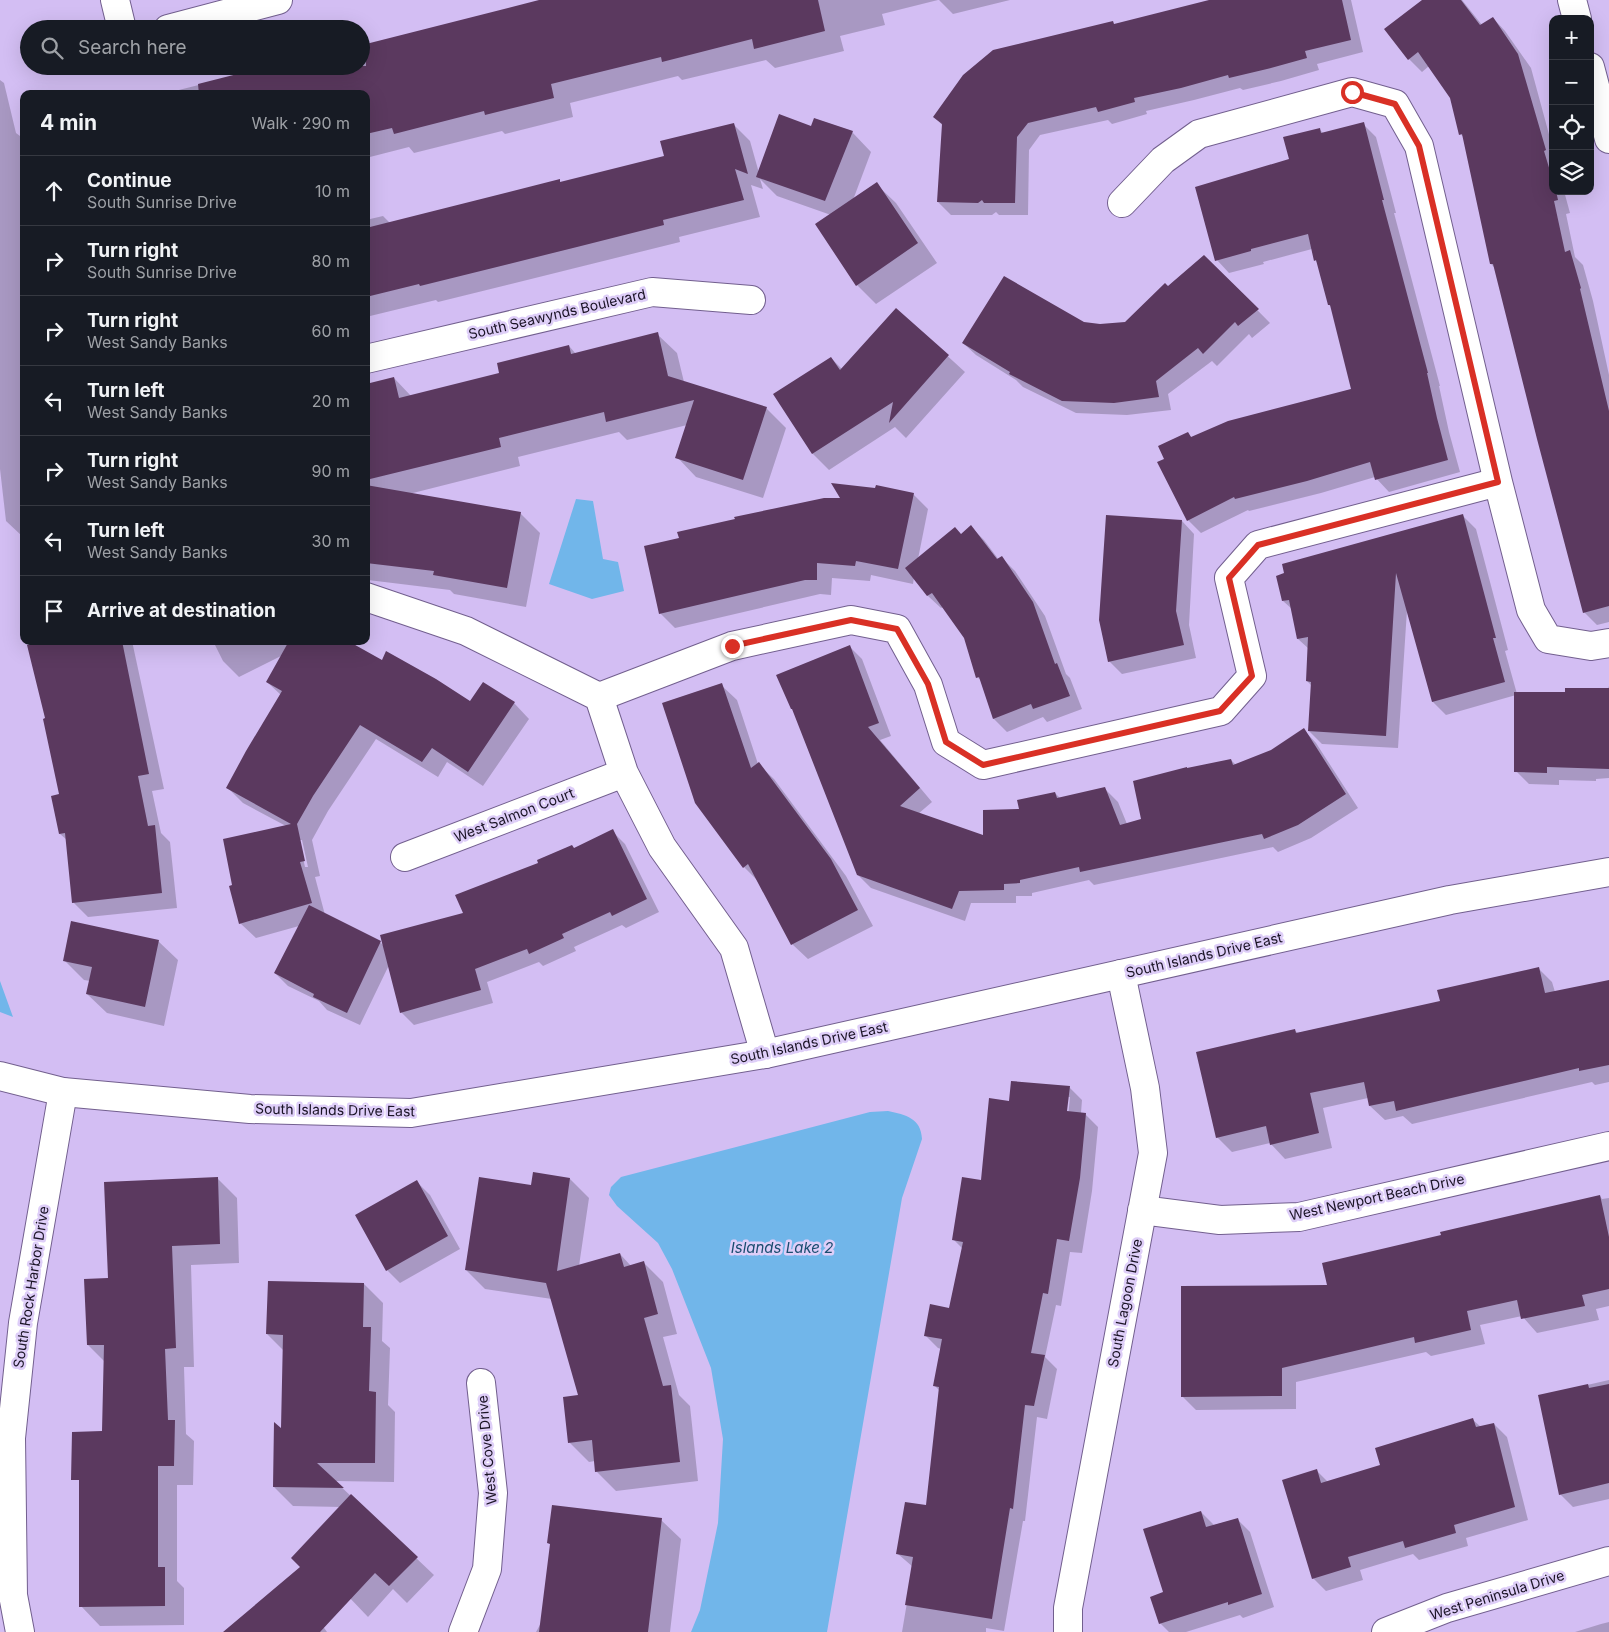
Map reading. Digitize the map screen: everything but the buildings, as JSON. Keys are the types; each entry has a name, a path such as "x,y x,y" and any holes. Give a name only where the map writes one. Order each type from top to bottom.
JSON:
{"street":[{"path":"115,0 120,20"},
{"path":"202,20 278,0"},
{"path":"1572,0 1577,15"},
{"path":"1598,75 1609,139"},
{"path":"1122,203 1163,160 1199,134 1352,92 1395,104 1419,146 1498,482 1531,610 1548,639 1591,646 1609,643"},
{"name":"South Seawynds Boulevard","path":"370,358 652,292 751,300"},
{"path":"599,697 732,646 851,620 897,629 928,684 946,742 983,765 1220,711 1252,676 1229,578 1258,545 1498,482"},
{"path":"370,598 466,631 599,697 624,772 662,847 734,948 765,1054"},
{"name":"West Salmon Court","path":"405,857 624,772"},
{"name":"South Islands Drive East","path":"0,1076 63,1092 250,1109 411,1114 765,1054 1450,900 1609,872"},
{"name":"South Lagoon Drive","path":"1068,1632 1068,1608 1153,1153 1145,1088 1121,974"},
{"name":"South Rock Harbor Drive","path":"20,1632 7,1596 11,1438 11,1321 63,1092"},
{"name":"West Newport Beach Drive","path":"1142,1210 1220,1220 1299,1217 1609,1146"},
{"name":"West Cove Drive","path":"463,1632 488,1569 493,1492 481,1384"},
{"name":"West Peninsula Drive","path":"1386,1632 1447,1608 1609,1561"}],"water":[{"path":"576,499 593,501 603,559 618,562 624,591 592,599 549,584"},
{"path":"0,981 13,1017 0,1012"},
{"name":"Islands Lake 2","path":"888,1111 901,1114 916,1122 922,1139 902,1198 827,1632 691,1632 700,1610 718,1523 723,1439 711,1368 672,1269 658,1243 617,1206 609,1195 611,1187 621,1177 870,1112"}],"route":[{"path":"732,646 851,620 897,629 928,684 946,742 983,765 1220,711 1252,676 1229,578 1258,545 1498,482 1419,146 1395,104 1352,92"}]}
